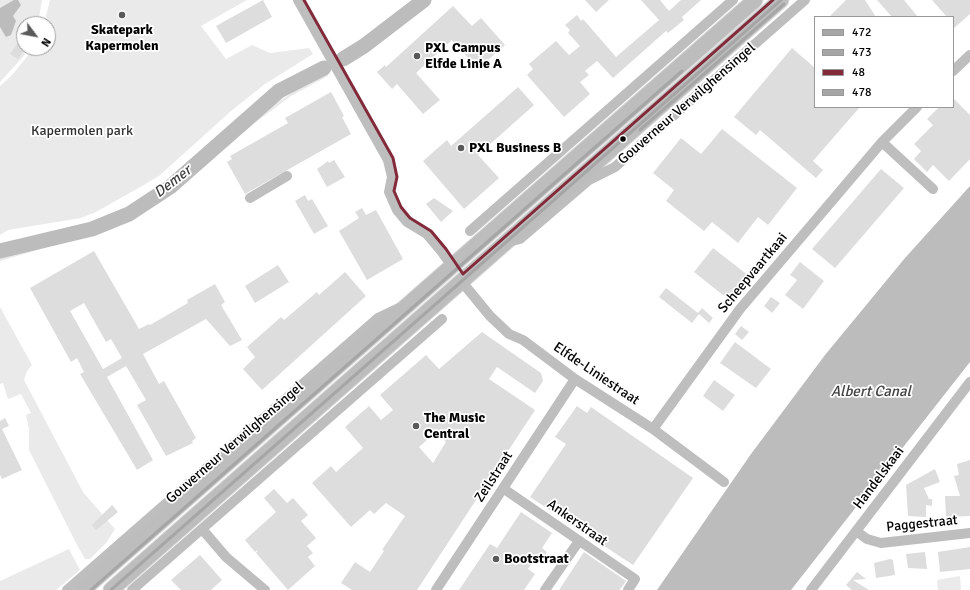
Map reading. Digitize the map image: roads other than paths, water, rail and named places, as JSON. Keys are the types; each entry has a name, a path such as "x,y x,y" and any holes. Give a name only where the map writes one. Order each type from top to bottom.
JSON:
{"highway":[{"name":"Gouverneur Verwilghensingel","path":"83,590 755,0"},
{"name":"Gouverneur Verwilghensingel","path":"111,590 781,0"},
{"path":"452,266 462,282"}],"street":[{"path":"298,0 388,160 392,177 389,192 396,210 407,222 427,234 452,266"},
{"path":"470,231 733,0"},
{"name":"Gouverneur Verwilghensingel","path":"507,242 520,239 589,180 615,167 805,0"},
{"path":"954,71 970,55"},
{"path":"610,127 613,106"},
{"name":"Scheepvaartkaai","path":"654,429 740,309 882,142 916,108"},
{"path":"882,142 933,190"},
{"path":"250,198 287,176"},
{"name":"Elfde-Liniestraat","path":"462,282 490,316 509,334 523,340 575,379 654,429 724,482"},
{"name":"Gouverneur Verwilghensingel","path":"67,590 378,318 409,304"},
{"name":"Gouverneur Verwilghensingel","path":"132,590 442,319"},
{"name":"Gouverneur Verwilghensingel","path":"387,366 401,334"},
{"name":"Zeilstraat","path":"436,590 504,489 575,379"},
{"name":"Handelskaai","path":"811,590 970,382"},
{"name":"Ankerstraat","path":"504,489 635,580 628,590"},
{"path":"202,529 226,557 265,590"},
{"name":"Paggestraat","path":"856,531 867,539 881,543 970,533"},
{"path":"545,590 579,541"}],"water":[{"path":"14,0 18,0 21,5 13,16 16,21 11,35 6,37 0,27 0,8"},
{"name":"Albert Canal","path":"970,186 970,362 791,590 657,590 751,454 825,355 905,258"}],"waterway":[{"name":"Demer","path":"343,59 364,46 424,0"},
{"name":"Demer","path":"0,251 92,229 129,214 170,187 279,91 324,68"}],"place":[{"name":"Skatepark Kapermolen","path":"122,15"},
{"name":"PXL Campus Elfde Linie A","path":"417,56"},
{"name":"PXL Business B","path":"461,148"},
{"name":"The Music Central","path":"416,426"},
{"name":"Bootstraat","path":"496,559"}],"park label":[{"name":"Kapermolen park","path":"82,131"}]}
